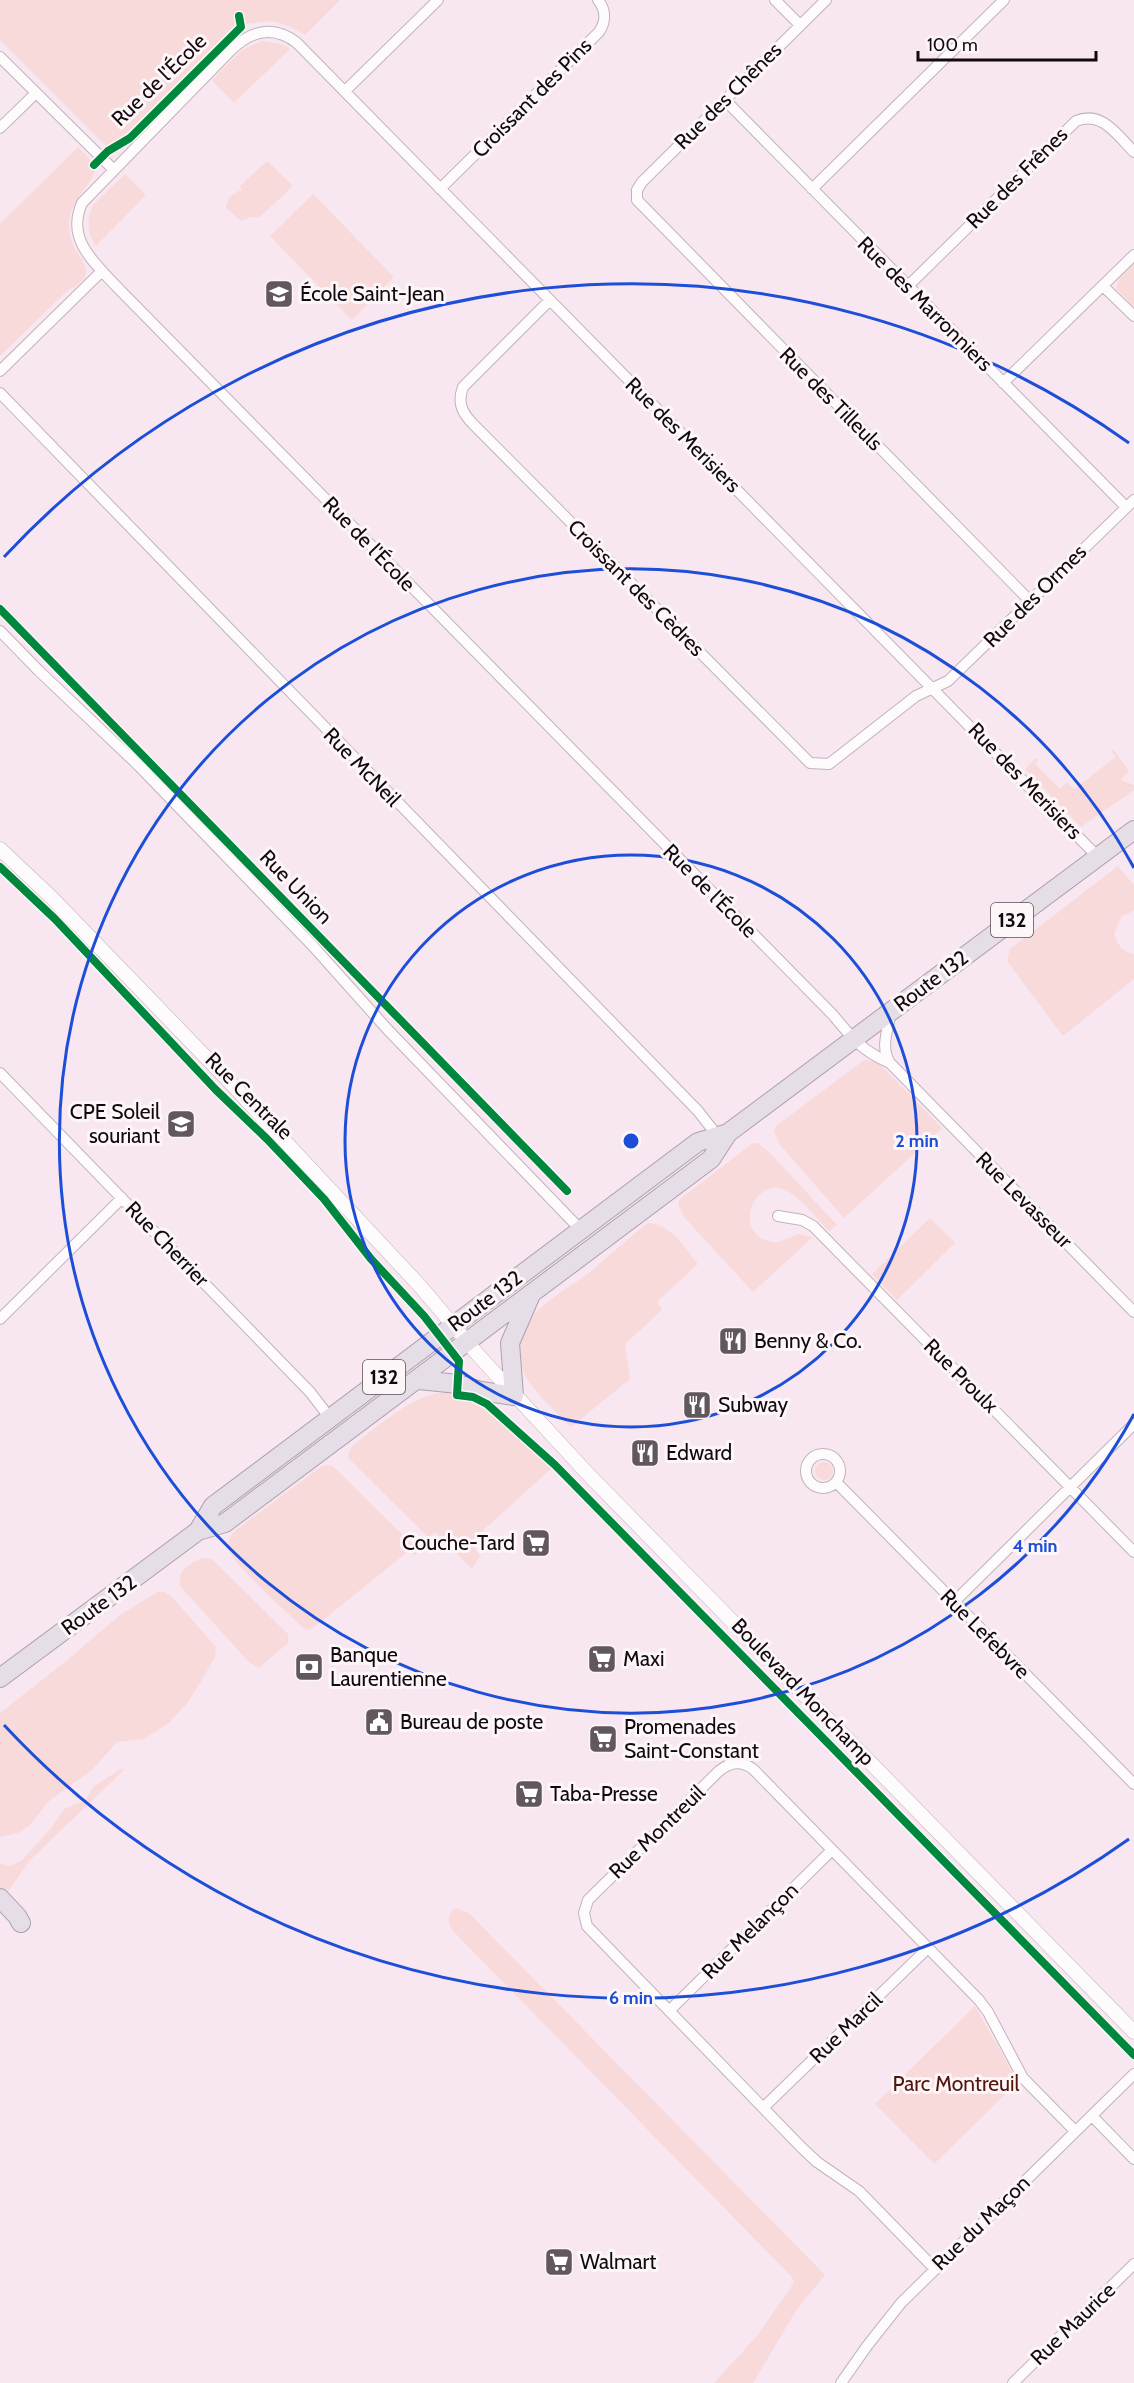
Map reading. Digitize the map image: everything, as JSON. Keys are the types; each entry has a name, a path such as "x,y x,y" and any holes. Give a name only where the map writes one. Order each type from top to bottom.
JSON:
{"highway":[{"name":"Route 132","path":"0,1678 198,1531 225,1523 419,1380 711,1159 723,1137 1134,830"},
{"name":"Route 132","path":"198,1531 213,1506 580,1229 698,1142 723,1137"},
{"path":"419,1380 458,1384 481,1391 514,1396 510,1343 531,1296"},
{"path":"0,1898 21,1923"}],"street":[{"path":"345,91 438,0"},
{"name":"Croissant des Pins","path":"440,189 599,32 604,22 604,15 598,0"},
{"path":"775,0 800,25"},
{"name":"Rue des Chênes","path":"636,196 642,182 826,0"},
{"path":"812,189 1004,0"},
{"name":"Rue des Merisiers","path":"260,33 274,32 291,39 345,91 1098,856"},
{"name":"Rue de l'École","path":"260,33 251,34 240,42 82,203 77,218 80,241 102,271 835,1017 853,1040"},
{"path":"0,57 114,170"},
{"path":"0,128 36,93"},
{"name":"Rue des Marronniers","path":"725,100 1004,382 1130,504"},
{"name":"Rue des Frênes","path":"908,286 1076,121 1087,117 1103,121 1134,152"},
{"name":"Rue des Tilleuls","path":"636,196 644,209 1030,601"},
{"path":"1004,382 1134,255"},
{"path":"0,371 102,271"},
{"path":"1103,286 1134,316"},
{"name":"Croissant des Cèdres","path":"550,300 469,380 460,395 461,410 507,459 810,763 829,764 916,696 934,689"},
{"name":"Rue McNeil","path":"0,393 723,1137"},
{"name":"Rue des Ormes","path":"934,689 954,677 1130,504"},
{"name":"Rue Union","path":"0,631 152,780 312,945 388,1030 570,1216 580,1229"},
{"name":"Rue Centrale","path":"0,849 51,897 224,1076 420,1286 467,1342"},
{"path":"890,1063 885,1047 891,1011"},
{"name":"Rue Levasseur","path":"853,1040 870,1053 890,1063 1134,1312"},
{"name":"Rue Cherrier","path":"0,1073 310,1392 330,1418"},
{"path":"0,1318 122,1198"},
{"name":"Rue Proulx","path":"778,1216 802,1220 813,1226 1134,1552"},
{"name":"Boulevard Monchamp","path":"467,1342 514,1396 674,1563 1134,2032"},
{"path":"954,1602 1134,1424"},
{"name":"Rue Lefebvre","path":"837,1483 1134,1784"},
{"name":"Rue Montreuil","path":"935,2269 859,2191 816,2162 587,1926 585,1906 595,1893 719,1772 730,1764 743,1763 753,1769 984,2006 1023,2078 1075,2131"},
{"name":"Rue Melançon","path":"669,2011 832,1850"},
{"name":"Rue Marcil","path":"763,2108 928,1948"},
{"name":"Rue du Maçon","path":"841,2383 881,2326 935,2269 1134,2074"},
{"path":"1092,2116 1134,2159"},
{"name":"Rue Maurice","path":"1013,2383 1134,2264"}],"green space":[{"path":"0,0 340,0 305,35 289,26 272,21 236,25 130,134 107,147 0,40"},
{"path":"262,41 282,44 290,49 234,103 212,80 242,50"},
{"path":"78,147 95,169 92,179 70,214 69,223 72,242 84,263 86,273 77,285 68,290 0,356 0,224"},
{"path":"267,161 293,186 260,217 251,217 241,221 226,208 229,197 242,189 240,186"},
{"path":"125,174 146,195 96,246 88,226 93,205"},
{"path":"313,194 394,277 352,320 270,236"},
{"path":"1134,264 1134,308 1116,288 1119,279"},
{"path":"1113,749 1129,771 1121,780 1134,785 1134,790 1081,827 1025,769 1036,758 1039,759 1035,764 1060,789 1067,782 1074,789 1116,757 1111,751"},
{"path":"1118,866 1134,885 1134,911 1122,916 1114,933 1121,947 1134,954 1134,979 1063,1036 1007,961 1010,949"},
{"path":"864,1060 878,1062 942,1128 844,1218 780,1145 774,1131 776,1126"},
{"path":"753,1143 757,1143 769,1152 837,1225 829,1231 805,1205 789,1192 777,1188 766,1190 757,1197 751,1207 750,1218 753,1229 761,1238 776,1243 799,1234 813,1237 753,1292 684,1217 678,1204 680,1199"},
{"path":"930,1218 955,1243 897,1300 872,1274"},
{"path":"648,1223 664,1227 698,1264 657,1302 662,1310 625,1344 630,1379 571,1427 541,1397 523,1371 518,1346 522,1332 529,1319 540,1308 591,1271"},
{"path":"454,1392 454,1396 483,1406 496,1414 553,1467 479,1534 474,1547 480,1556 472,1569 435,1532 427,1536 348,1457 354,1444 409,1404 433,1394"},
{"path":"824,1462 830,1465 833,1471 830,1477 824,1480 818,1477 815,1471 818,1465"},
{"path":"322,1466 333,1466 418,1550 415,1555 410,1550 313,1628 307,1630 240,1566 232,1556 229,1543 237,1529"},
{"path":"202,1558 212,1559 288,1634 288,1643 260,1667 256,1667 247,1660 181,1587 182,1573 188,1565"},
{"path":"159,1591 173,1598 216,1647 215,1657 188,1702 169,1723 144,1739 117,1742 92,1770 49,1801 29,1826 18,1833 0,1837 0,1713 120,1615"},
{"path":"122,1768 124,1770 30,1860 5,1896 0,1891 0,1864 10,1866 22,1860 52,1827 64,1809 87,1798 93,1787"},
{"path":"453,1909 469,1913 825,2275 797,2309 753,2383 714,2383 757,2336 794,2282 792,2277 453,1931 449,1918"},
{"name":"Parc Montreuil","path":"975,2006 1018,2082 934,2164 875,2104"}],"cycle path":[{"path":"94,165 108,151 130,138 241,27 239,16"},
{"path":"0,609 567,1191"},
{"path":"0,867 55,919 216,1090 324,1199 371,1259 424,1316 459,1361 457,1395 473,1397 487,1404 555,1465 1134,2055"}],"place":[{"name":"École Saint-Jean","path":"279,294"},
{"name":"CPE Soleil souriant","path":"181,1124"},
{"name":"Benny & Co.","path":"733,1341"},
{"name":"Subway","path":"697,1405"},
{"name":"Edward","path":"645,1453"},
{"name":"Couche-Tard","path":"536,1543"},
{"name":"Maxi","path":"602,1659"},
{"name":"Banque Laurentienne","path":"309,1667"},
{"name":"Bureau de poste","path":"379,1722"},
{"name":"Promenades Saint-Constant","path":"603,1739"},
{"name":"Taba-Presse","path":"529,1794"},
{"name":"Walmart","path":"559,2262"}]}
